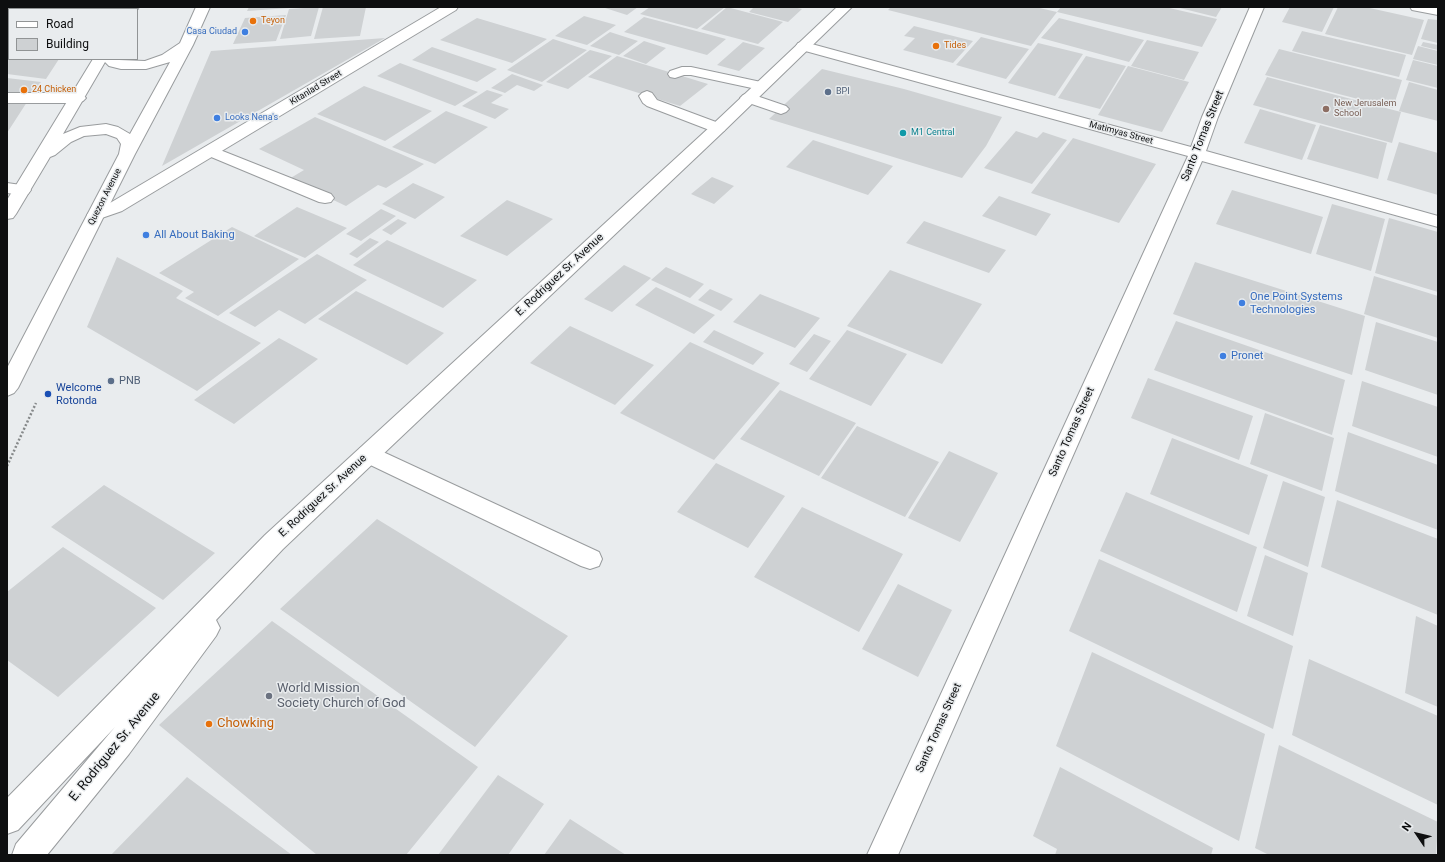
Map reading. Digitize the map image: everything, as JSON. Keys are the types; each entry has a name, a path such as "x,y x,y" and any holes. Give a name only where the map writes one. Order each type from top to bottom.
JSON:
{"main road":[{"name":"Quezon Avenue","path":"7,388 127,154 186,45 204,7"},
{"name":"Kitanlad Street","path":"96,215 116,207 451,7"},
{"name":"E. Rodriguez Sr. Avenue","path":"7,819 274,542 846,7"},
{"name":"Santo Tomas Street","path":"882,855 1197,154 1210,117 1257,7"},
{"path":"1417,7 1438,11"},
{"path":"111,60 114,63 121,65 146,64 167,58 186,45"},
{"name":"Matimyas Street","path":"803,46 1438,222"},
{"path":"38,163 99,60"},
{"path":"675,74 682,71 691,71 754,92 781,109"},
{"path":"647,96 648,100 652,103 718,128"},
{"path":"7,98 78,98"},
{"path":"7,214 14,189 54,147 65,139 80,132 96,129 112,130 123,135 129,144 127,154"},
{"path":"210,151 325,198"},
{"path":"368,454 590,559"},
{"name":"E. Rodriguez Sr. Avenue","path":"27,855 119,744 274,542"}],"building":[{"path":"7,7 22,8 8,8 7,34"},
{"path":"77,7 87,8 50,8"},
{"path":"249,7 289,7 289,8 247,11"},
{"path":"319,7 311,36 280,39 289,9"},
{"path":"323,7 366,7 360,36 314,39"},
{"path":"602,7 638,7 627,15"},
{"path":"650,7 725,7 697,29 640,14"},
{"path":"727,7 783,22 758,44 701,29"},
{"path":"754,7 793,7 802,9 788,22 749,12"},
{"path":"891,7 1035,7 1057,12 1031,46 888,10"},
{"path":"1061,7 1165,7 1217,19 1202,47 1057,12"},
{"path":"1176,7 1222,7 1216,17"},
{"path":"1290,7 1334,7 1322,32 1282,22"},
{"path":"1338,7 1365,7 1424,20 1412,55 1325,34"},
{"path":"286,15 276,41 233,44 245,18"},
{"path":"584,16 616,25 587,45 555,36"},
{"path":"644,17 726,39 707,55 624,32"},
{"path":"477,18 547,39 512,63 440,40"},
{"path":"1059,18 1144,40 1129,62 1041,38"},
{"path":"1428,19 1438,20 1438,43 1421,39"},
{"path":"914,26 973,41 953,63 903,50 915,38 904,36"},
{"path":"1302,31 1406,55 1399,77 1292,51"},
{"path":"610,32 638,41 619,55 590,46"},
{"path":"981,37 1029,49 1006,79 956,65"},
{"path":"385,38 162,166 211,51"},
{"path":"553,39 587,50 542,82 507,70"},
{"path":"1147,40 1199,52 1184,80 1131,66"},
{"path":"644,41 666,48 646,64 623,56"},
{"path":"743,42 765,48 739,71 717,65"},
{"path":"1423,42 1438,45 1438,50 1421,46"},
{"path":"1038,43 1083,54 1055,96 1008,83"},
{"path":"8,44 8,60 58,60 46,79 7,74"},
{"path":"1418,46 1438,51 1438,65 1413,59"},
{"path":"432,47 497,69 477,82 412,60"},
{"path":"1279,49 1402,80 1393,108 1265,75"},
{"path":"590,50 612,56 568,89 546,82"},
{"path":"617,56 708,84 680,106 588,77"},
{"path":"1086,56 1126,66 1100,109 1058,98"},
{"path":"1413,60 1438,66 1438,88 1406,80"},
{"path":"400,63 478,92 455,106 377,76"},
{"path":"1128,66 1189,82 1162,132 1098,115"},
{"name":"M1 Central","path":"822,69 904,89 1002,117 986,146 962,178 769,119"},
{"path":"512,74 543,85 534,91 517,85 505,93 491,88"},
{"name":"New Jerusalem School","path":"1267,77 1401,112 1392,143 1253,105"},
{"path":"7,78 41,82 33,92 7,93"},
{"path":"1409,82 1438,90 1438,121 1399,111"},
{"path":"364,86 432,111 385,141 317,114"},
{"path":"487,90 503,95 491,103 509,109 495,119 462,106"},
{"path":"27,102 7,133 7,104"},
{"path":"1260,109 1316,125 1302,160 1244,143"},
{"path":"446,111 488,127 435,164 392,147"},
{"path":"315,117 424,164 386,188 378,185 346,206 289,179 304,170 259,149"},
{"path":"1320,125 1387,143 1378,179 1307,159"},
{"path":"1016,131 1037,138 1043,132 1067,140 1032,184 984,168"},
{"path":"1073,138 1156,164 1119,223 1031,193"},
{"path":"813,140 893,166 868,195 786,167"},
{"path":"1399,142 1438,153 1438,195 1387,180"},
{"path":"712,177 734,186 714,204 691,194"},
{"path":"413,183 445,197 415,219 382,204"},
{"path":"1232,190 1323,217 1311,254 1216,224"},
{"path":"999,196 1051,214 1036,236 982,216"},
{"path":"507,200 553,219 507,256 460,236"},
{"path":"1332,204 1385,219 1371,271 1316,254"},
{"path":"297,207 347,228 305,258 254,236"},
{"path":"381,209 396,216 361,241 346,234"},
{"path":"1389,218 1438,232 1438,292 1375,273"},
{"path":"398,219 407,223 391,235 382,230"},
{"path":"924,221 1006,250 989,273 906,243"},
{"path":"232,227 299,259 218,316 185,298 194,292 159,273"},
{"path":"370,238 379,242 357,258 349,254"},
{"path":"387,240 477,280 443,308 353,265"},
{"path":"317,254 367,280 305,324 279,310 255,327 229,313"},
{"path":"117,257 183,291 176,298 261,343 197,391 87,327"},
{"path":"1195,262 1365,316 1352,375 1173,314"},
{"path":"624,265 651,278 612,312 584,299"},
{"path":"666,267 704,284 690,298 651,280"},
{"path":"890,270 982,304 942,364 847,326"},
{"path":"1374,276 1438,296 1438,338 1364,314"},
{"path":"656,287 715,315 694,334 635,305"},
{"path":"710,289 733,299 721,311 698,300"},
{"path":"356,291 444,333 407,365 318,319"},
{"path":"760,294 820,318 795,348 733,322"},
{"path":"1176,321 1345,380 1332,435 1154,370"},
{"path":"1376,322 1438,342 1438,395 1365,370"},
{"path":"570,326 654,365 615,405 530,363"},
{"path":"714,330 764,353 753,365 703,342"},
{"path":"847,330 907,354 871,406 809,379"},
{"path":"814,334 831,341 807,372 789,364"},
{"path":"279,338 318,359 234,424 194,400"},
{"path":"690,342 780,383 714,460 620,413"},
{"path":"1148,378 1253,416 1239,460 1131,418"},
{"path":"1362,381 1438,407 1438,457 1352,426"},
{"path":"780,390 856,423 819,476 740,439"},
{"path":"1265,413 1334,438 1322,491 1250,464"},
{"path":"857,426 939,462 905,517 821,478"},
{"path":"1348,432 1438,465 1438,530 1335,491"},
{"path":"1172,438 1268,475 1249,535 1150,494"},
{"path":"949,451 998,473 960,542 908,518"},
{"path":"716,463 785,496 748,548 677,512"},
{"path":"1283,481 1325,497 1308,567 1263,548"},
{"path":"104,485 215,553 163,600 51,527"},
{"path":"1126,492 1257,547 1237,612 1100,551"},
{"path":"1337,500 1438,539 1438,615 1321,567"},
{"path":"802,507 903,554 859,632 754,577"},
{"path":"377,519 568,636 475,747 280,609"},
{"path":"63,547 156,608 58,697 7,660 7,592"},
{"path":"1265,555 1308,573 1293,636 1247,616"},
{"path":"1099,559 1293,646 1273,729 1069,631"},
{"path":"898,584 952,610 918,677 862,649"},
{"path":"1416,616 1438,626 1438,707 1405,693"},
{"path":"272,621 478,767 406,855 317,855 159,725"},
{"path":"1092,652 1265,734 1239,841 1056,746"},
{"path":"1309,659 1438,716 1438,805 1292,735"},
{"path":"1279,745 1438,822 1436,855 1269,855 1255,848"},
{"path":"1060,767 1213,848 1211,855 1055,855 1057,849 1033,836"},
{"path":"498,775 544,804 508,855 438,855"},
{"path":"187,777 292,855 111,855"},
{"path":"570,819 626,855 544,855"}],"place":[{"name":"Teyon","path":"253,21"},
{"name":"Casa Ciudad","path":"245,32"},
{"name":"Tides","path":"936,46"},
{"name":"24 Chicken","path":"24,90"},
{"name":"BPI","path":"828,92"},
{"name":"New Jerusalem School","path":"1326,109"},
{"name":"Looks Nena's","path":"217,118"},
{"name":"M1 Central","path":"903,133"},
{"name":"All About Baking","path":"146,235"},
{"name":"One Point Systems Technologies","path":"1242,303"},
{"name":"Pronet","path":"1223,356"},
{"name":"PNB","path":"111,381"},
{"name":"Welcome Rotonda","path":"48,394"},
{"name":"World Mission Society Church of God","path":"269,696"},
{"name":"Chowking","path":"209,724"}]}
